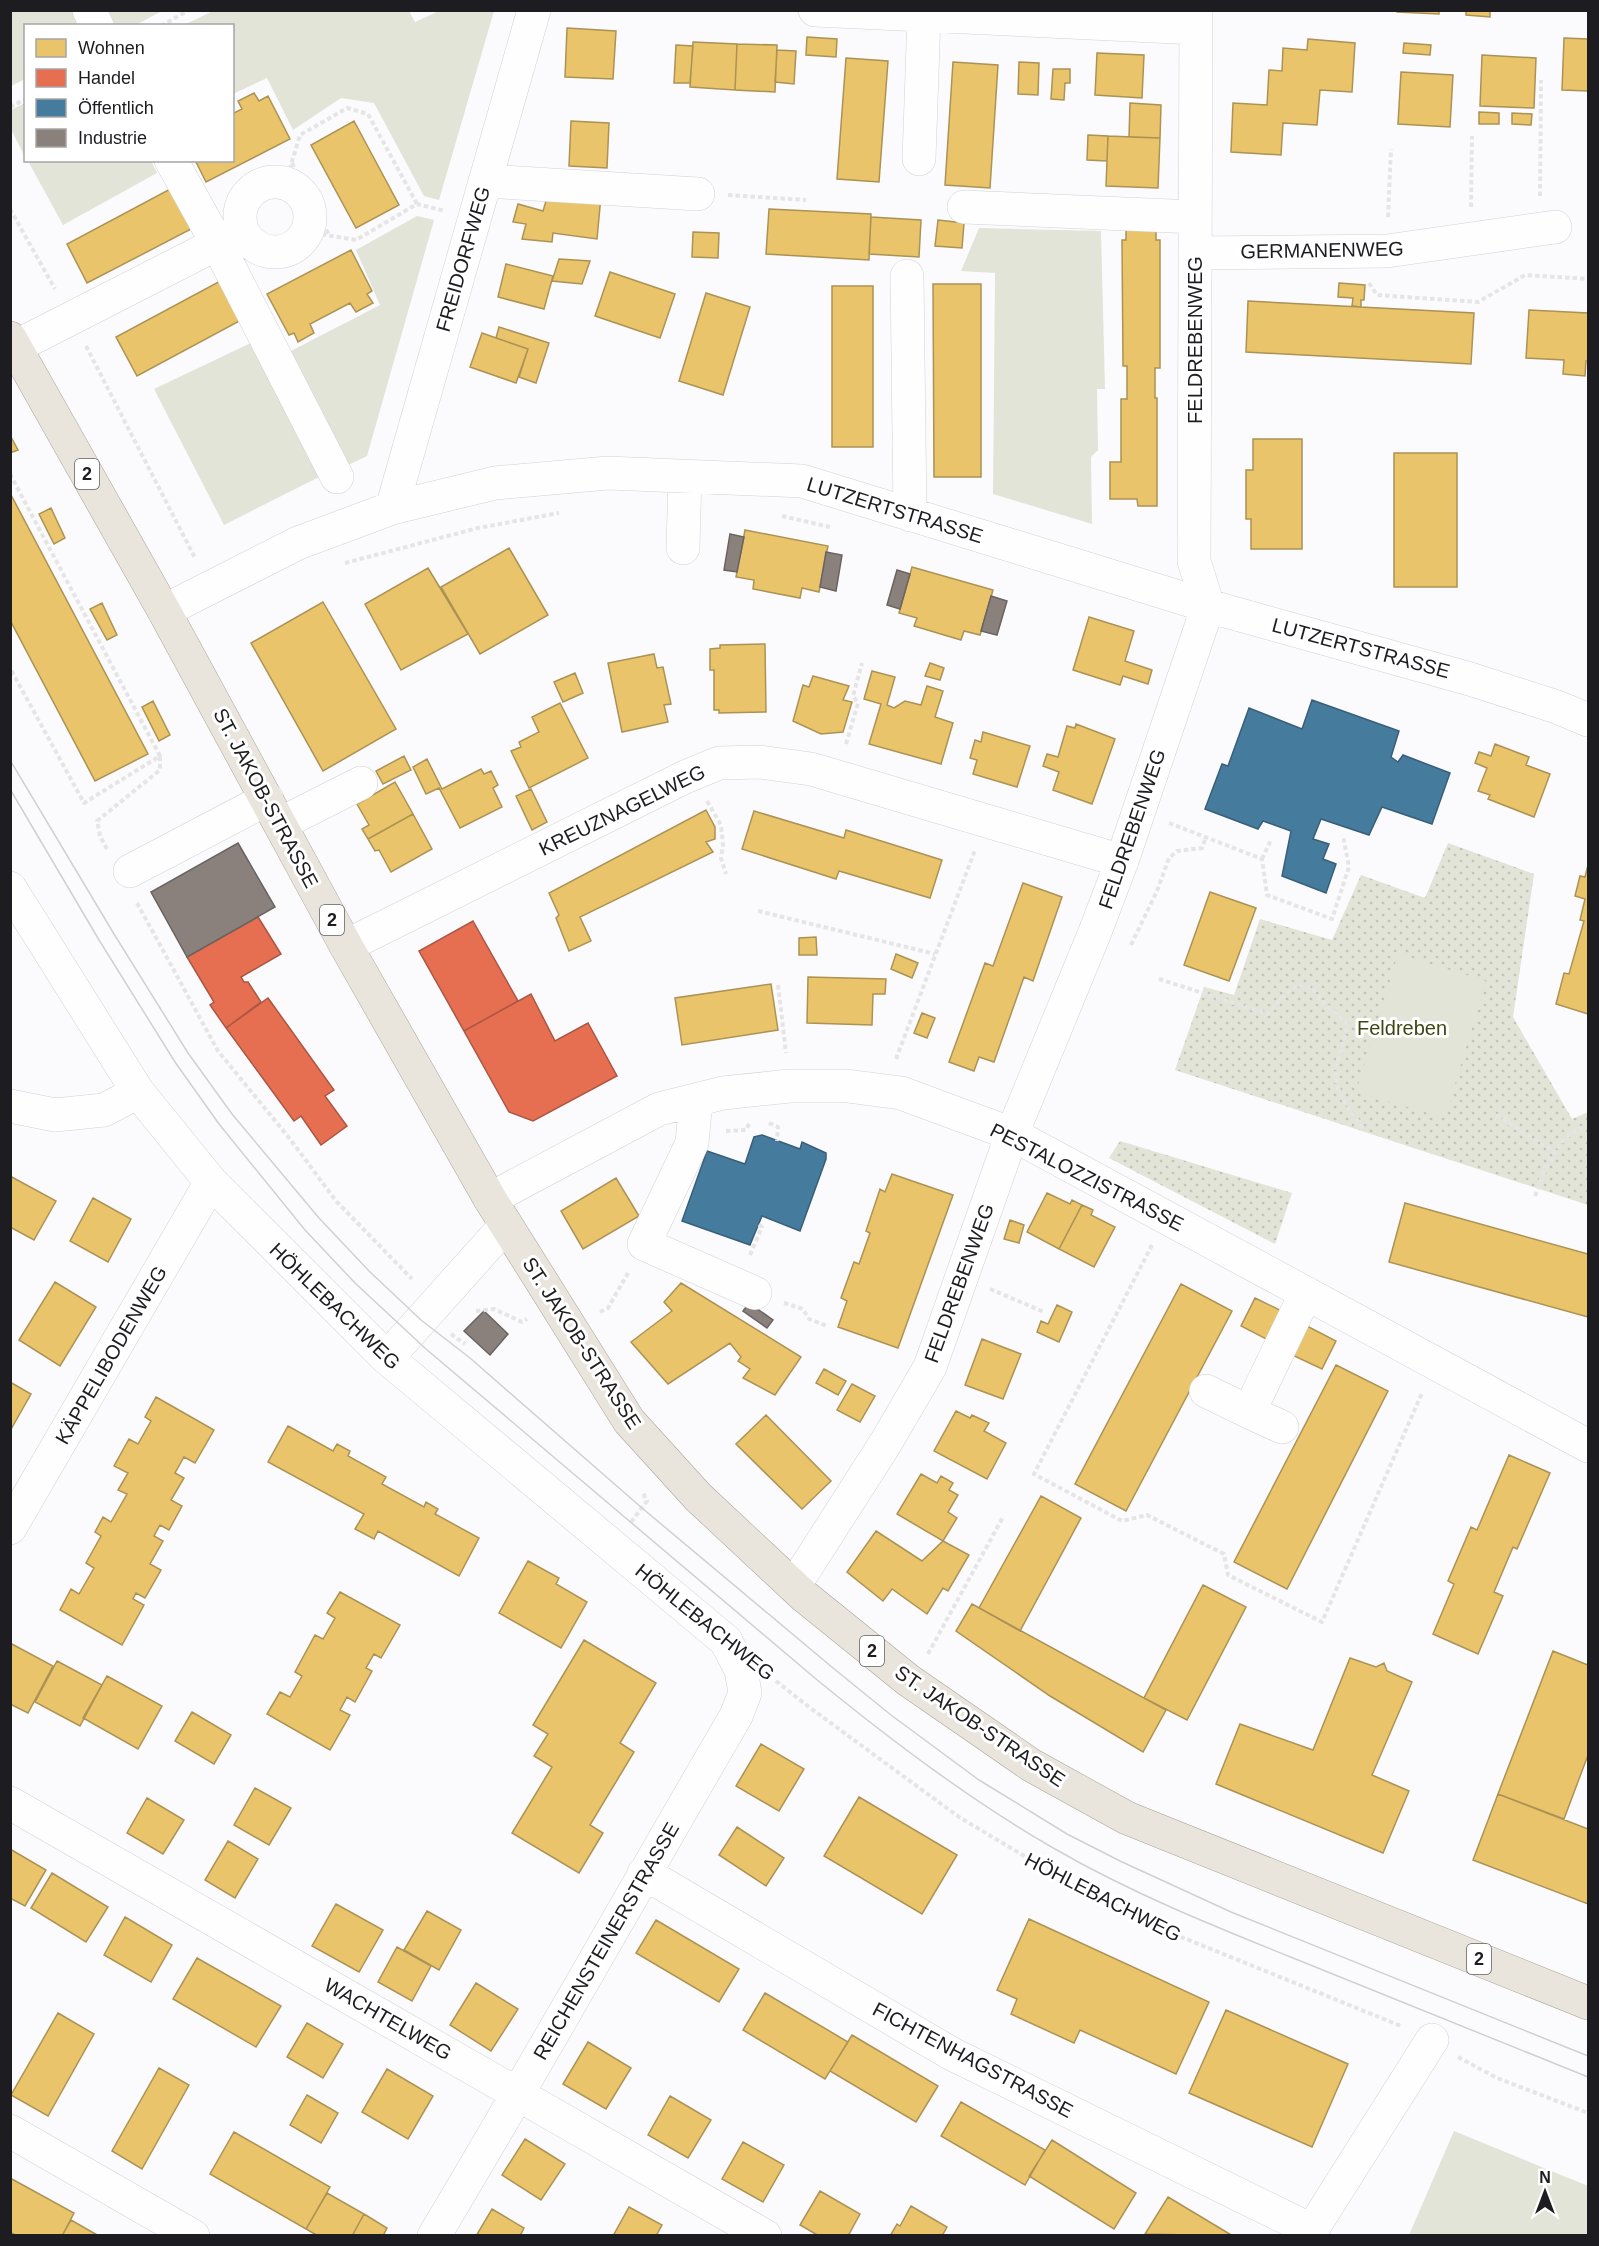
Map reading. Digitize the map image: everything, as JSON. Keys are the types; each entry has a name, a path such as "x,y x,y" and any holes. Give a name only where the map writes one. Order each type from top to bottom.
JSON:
{"main road":[{"name":"ST. JAKOB-STRASSE","path":"13,342 164,611 346,946 498,1212 629,1421 698,1497 794,1586 912,1683 1031,1765 1127,1818 1588,2003"}],"street":[{"path":"89,10 96,24"},
{"name":"FREIDORFWEG","path":"392,508 534,10"},
{"path":"815,10 1196,19"},
{"path":"915,14 920,159"},
{"name":"FELDREBENWEG","path":"794,1586 885,1444 930,1367 1012,1134 1095,933 1140,812 1208,606 1194,561 1196,19"},
{"path":"173,162 229,237 337,477"},
{"path":"13,342 71,318 229,237 247,195 255,187 278,182 288,173 306,201 310,212 310,224 318,233 289,250 277,252 265,251 229,237"},
{"path":"485,182 698,194"},
{"path":"964,207 1196,217"},
{"name":"GERMANENWEG","path":"1196,252 1387,251 1547,228"},
{"path":"908,276 910,515"},
{"name":"LUTZERTSTRASSE","path":"164,611 298,543 392,508 495,483 608,472 801,481 1208,606 1470,679 1557,706 1588,720"},
{"path":"683,548 685,476"},
{"name":"KREUZNAGELWEG","path":"346,946 719,763 760,762 811,769 1122,861"},
{"path":"125,876 273,812 361,783"},
{"name":"HÖHLEBACHWEG","path":"10,888 138,1092 211,1182 387,1358 726,1641"},
{"name":"PESTALOZZISTRASSE","path":"498,1212 659,1109 723,1093 790,1086 847,1086 901,1093 1012,1134 1588,1446"},
{"path":"10,1106 55,1115 104,1110 138,1092"},
{"path":"696,1100 692,1143 644,1244 755,1293"},
{"name":"KÄPPELIBODENWEG","path":"10,1528 211,1182"},
{"path":"387,1358 441,1317 498,1212"},
{"path":"1249,1412 1306,1293"},
{"path":"1206,1391 1282,1427"},
{"name":"REICHENSTEINERSTRASSE","path":"434,2235 519,2093 736,1716 745,1693 741,1670 726,1641"},
{"name":"WACHTELWEG","path":"10,1803 765,2235"},
{"name":"FICHTENHAGSTRASSE","path":"644,1873 952,2054 1309,2233"},
{"path":"1309,2233 1432,2040"},
{"path":"10,2131 193,2235"}],"path":[{"path":"164,24 189,10"},
{"path":"1541,80 1547,228"},
{"path":"10,107 24,100"},
{"path":"417,204 369,114 347,108 300,135 288,173 318,233 356,240 417,204 474,219"},
{"path":"1470,239 1472,136"},
{"path":"1387,251 1391,149"},
{"path":"698,194 806,200"},
{"path":"10,209 71,318 211,587"},
{"path":"10,474 160,756 160,770 97,821 100,836 125,876 218,1050 290,1139 336,1201 465,1344"},
{"path":"837,777 858,703 852,696 862,663"},
{"path":"10,668 84,803 160,756"},
{"path":"691,775 721,825 723,845 721,858 726,874"},
{"path":"1140,812 1262,859"},
{"path":"884,1091 986,821"},
{"path":"1271,840 1262,859 1267,895 1332,919 1349,867 1343,835"},
{"path":"1131,945 1157,891 1169,858 1177,851 1202,848 1206,837"},
{"path":"758,911 935,954"},
{"path":"1159,980 1268,1014 1282,997 1297,985 1312,988 1346,1022 1347,1036 1336,1069 1338,1090 1364,1130"},
{"path":"778,985 790,1086"},
{"path":"1496,1115 1554,1152"},
{"path":"1536,1196 1545,1167 1557,1146 1578,1128 1588,1126"},
{"path":"777,1141 778,1127"},
{"path":"1166,1217 1034,1474 1122,1521 1147,1515 1224,1554 1228,1575 1322,1622 1435,1362"},
{"path":"469,1315 477,1310 494,1309 522,1322 582,1292 600,1312 608,1308 644,1244"},
{"path":"962,1277 1044,1312"},
{"path":"755,1293 803,1309 809,1319 827,1326"},
{"path":"912,1683 1003,1517"},
{"name":"HÖHLEBACHWEG","path":"773,1678 959,1817 1061,1878 1164,1930 1432,2040 1497,2078 1588,2113"}],"green space":[{"path":"10,11 75,11 82,24 24,24 24,80 11,86"},
{"path":"103,11 162,11 138,24 110,24"},
{"path":"213,11 409,11 415,22 439,11 494,11 439,200 424,196 374,103 341,98 293,130 267,78 234,94 234,24 186,24"},
{"path":"24,104 24,155 11,129 11,110"},
{"path":"29,162 152,162 157,173 63,225"},
{"path":"417,216 434,220 367,456 344,467 289,352 380,305 356,250"},
{"path":"979,228 1101,231 1105,389 1097,389 1098,450 1091,457 1092,524 993,494 995,273 961,271"},
{"path":"255,341 323,475 224,525 154,389"},
{"name":"Feldreben","path":"1448,843 1534,874 1513,1017 1572,1119 1588,1112 1588,1205 1175,1070 1204,987 1234,995 1260,919 1332,940 1361,875 1425,898"},
{"path":"1398,954 1486,981 1445,1118 1356,1092"},
{"path":"1120,1141 1292,1193 1275,1244 1109,1158"},
{"path":"1454,2131 1588,2186 1588,2235 1409,2235"}],"building: Wohnen":[{"path":"1397,10 1439,10 1439,14 1397,12"},
{"path":"1466,10 1490,10 1490,17 1466,15"},
{"path":"567,28 616,31 613,79 565,77"},
{"path":"807,37 837,39 836,57 806,55"},
{"path":"1564,38 1588,39 1588,91 1562,90"},
{"path":"1308,39 1355,43 1352,92 1320,90 1317,125 1283,123 1281,155 1231,152 1233,103 1267,105 1269,70 1282,71 1283,48 1307,50"},
{"path":"693,42 737,44 735,90 690,87"},
{"path":"1404,43 1431,45 1430,55 1403,53"},
{"path":"737,44 777,45 775,92 735,90"},
{"path":"676,45 693,46 690,83 674,83"},
{"path":"777,50 796,51 794,84 775,82"},
{"path":"1097,53 1144,55 1142,98 1095,95"},
{"path":"1482,55 1536,58 1534,108 1480,106"},
{"path":"846,58 888,61 879,182 837,179"},
{"path":"953,62 998,65 990,188 945,185"},
{"path":"1019,62 1039,63 1038,95 1018,94"},
{"path":"1053,69 1070,69 1070,83 1065,83 1064,100 1051,99"},
{"path":"1401,72 1453,75 1450,127 1398,124"},
{"path":"254,93 259,101 268,96 290,139 206,182 196,162 234,162 234,113 242,109 238,101"},
{"path":"1130,103 1161,105 1160,138 1129,137"},
{"path":"1479,112 1499,113 1499,124 1479,124"},
{"path":"1512,113 1532,114 1531,125 1512,124"},
{"path":"354,121 399,205 356,228 311,145"},
{"path":"571,121 609,123 607,168 569,166"},
{"path":"1088,135 1108,136 1107,161 1087,160"},
{"path":"1108,136 1160,138 1158,188 1106,186"},
{"path":"174,187 195,227 87,283 67,244"},
{"path":"601,196 597,239 553,233 552,242 522,239 526,224 513,222 518,204 543,211 546,201"},
{"path":"769,209 871,214 869,260 766,254"},
{"path":"871,217 921,220 919,257 869,254"},
{"path":"938,220 964,223 962,248 935,246"},
{"path":"1126,227 1156,227 1156,240 1160,240 1160,368 1155,368 1157,506 1138,506 1137,499 1110,499 1110,462 1121,462 1121,399 1127,399 1127,366 1123,366 1122,240 1126,240"},
{"path":"693,232 719,233 718,258 692,257"},
{"path":"351,250 372,291 367,294 373,303 356,312 350,303 310,324 314,333 298,342 294,333 289,335 267,294"},
{"path":"559,259 590,261 582,284 552,281"},
{"path":"506,264 553,276 544,309 498,297"},
{"path":"610,272 675,294 660,338 595,316"},
{"path":"224,279 245,318 137,376 116,337"},
{"path":"1339,283 1365,285 1361,307 1352,306 1353,298 1338,297"},
{"path":"933,284 981,284 981,477 934,477"},
{"path":"832,286 873,286 873,447 832,447"},
{"path":"706,293 750,307 723,395 679,381"},
{"path":"1248,301 1474,313 1471,364 1246,352"},
{"path":"1529,310 1588,313 1588,361 1586,361 1585,376 1563,374 1564,360 1526,358"},
{"path":"499,327 549,343 536,383 519,377 528,349 496,338"},
{"path":"482,333 528,349 516,383 470,367"},
{"path":"10,435 18,450 10,453"},
{"path":"1253,439 1302,439 1302,549 1251,549 1251,519 1246,519 1246,470 1253,470"},
{"path":"1394,453 1457,453 1457,587 1394,587"},
{"path":"10,493 148,754 95,781 10,620"},
{"path":"51,508 65,538 54,544 39,514"},
{"path":"745,530 828,546 819,592 802,588 800,598 753,589 754,580 736,577"},
{"path":"509,548 548,615 480,654 441,587"},
{"path":"912,567 993,590 980,635 964,631 961,640 914,626 917,618 899,613"},
{"path":"428,568 468,634 401,670 365,604"},
{"path":"323,602 396,729 323,771 251,643"},
{"path":"102,603 117,635 107,640 90,609"},
{"path":"1089,617 1134,631 1125,661 1152,670 1148,684 1123,676 1120,685 1073,670"},
{"path":"765,644 766,712 719,713 719,710 714,710 714,670 710,670 710,649 720,648 720,645"},
{"path":"654,654 657,668 663,667 671,704 664,705 668,722 622,732 608,663"},
{"path":"930,663 944,668 940,680 925,676"},
{"path":"872,671 895,677 887,705 894,708 905,701 921,705 927,686 943,691 935,717 953,723 941,764 869,744 881,704 864,699"},
{"path":"575,673 583,693 563,702 554,682"},
{"path":"813,676 849,686 843,700 852,702 843,732 821,734 793,721 803,685 809,687"},
{"path":"153,701 170,735 159,741 142,707"},
{"path":"560,703 588,758 529,788 511,751 521,747 519,742 539,732 532,717"},
{"path":"1076,724 1115,739 1092,804 1053,790 1059,772 1043,766 1047,754 1058,757 1067,726 1075,728"},
{"path":"983,732 1030,746 1017,787 973,774 977,760 970,758 975,740 981,742"},
{"path":"1495,744 1529,757 1526,765 1550,774 1534,817 1488,799 1490,795 1478,791 1487,768 1475,763 1479,752 1491,756"},
{"path":"404,756 411,770 383,784 376,771"},
{"path":"427,759 442,789 481,769 484,774 491,771 498,785 493,788 502,807 460,828 439,788 426,794 413,767"},
{"path":"395,782 413,814 368,839 362,829 369,825 357,804"},
{"path":"531,789 547,822 532,830 516,796"},
{"path":"706,810 715,827 715,839 706,842 713,852 580,917 591,941 569,951 556,918 559,915 549,893"},
{"path":"754,811 844,838 846,830 942,860 930,898 839,871 836,879 742,849"},
{"path":"413,814 432,849 391,872 379,850 375,851 368,839"},
{"path":"1588,865 1588,1014 1556,1004 1564,973 1569,974 1584,921 1580,920 1585,899 1575,896 1580,876 1585,877"},
{"path":"1023,883 1062,897 1033,981 1024,977 994,1062 979,1057 974,1071 949,1062 985,963 993,966"},
{"path":"1210,892 1256,908 1229,981 1184,965"},
{"path":"816,937 817,955 799,955 799,938"},
{"path":"896,954 918,963 912,978 891,969"},
{"path":"808,977 886,979 885,994 873,994 872,1025 807,1023"},
{"path":"771,984 778,1030 682,1045 675,998"},
{"path":"922,1013 935,1018 927,1038 914,1033"},
{"path":"892,1174 953,1195 898,1348 838,1327 847,1301 841,1298 854,1262 859,1264 870,1233 866,1231 880,1189 885,1192"},
{"path":"10,1176 56,1201 34,1240 10,1227"},
{"path":"616,1178 639,1216 583,1249 561,1211"},
{"path":"1047,1193 1070,1204 1072,1200 1082,1205 1059,1249 1027,1232"},
{"path":"93,1198 131,1219 108,1262 70,1241"},
{"path":"1405,1203 1588,1254 1588,1317 1389,1262"},
{"path":"1082,1205 1093,1210 1091,1215 1115,1227 1094,1267 1059,1249"},
{"path":"1010,1220 1024,1225 1019,1243 1004,1239"},
{"path":"55,1282 96,1307 60,1366 19,1340"},
{"path":"681,1283 801,1357 775,1395 743,1378 750,1369 738,1361 741,1357 730,1343 668,1384 631,1342 672,1311 664,1302"},
{"path":"1181,1284 1232,1311 1126,1511 1075,1484"},
{"path":"1255,1298 1288,1314 1274,1343 1241,1326"},
{"path":"1057,1305 1072,1312 1059,1342 1037,1332 1041,1321 1048,1324"},
{"path":"1305,1325 1336,1341 1322,1369 1290,1354"},
{"path":"982,1339 1021,1354 1003,1399 965,1385"},
{"path":"1336,1365 1388,1391 1287,1589 1234,1562"},
{"path":"824,1369 846,1381 838,1395 816,1383"},
{"path":"10,1382 31,1394 10,1431"},
{"path":"852,1384 875,1396 860,1422 837,1410"},
{"path":"156,1397 214,1430 195,1463 184,1457 175,1473 184,1478 171,1500 182,1506 169,1530 160,1525 154,1536 163,1541 150,1564 161,1570 145,1598 136,1593 133,1599 144,1605 122,1645 60,1610 71,1589 79,1594 94,1568 86,1563 101,1536 95,1532 103,1517 111,1522 127,1494 118,1490 128,1473 114,1466 129,1439 138,1444 151,1421 145,1417"},
{"path":"956,1411 989,1423 984,1431 1006,1443 987,1479 934,1451"},
{"path":"766,1415 831,1481 802,1509 736,1444"},
{"path":"288,1426 333,1451 337,1444 350,1451 348,1456 386,1477 382,1484 424,1507 426,1502 438,1509 435,1514 479,1538 459,1576 378,1531 374,1539 355,1529 364,1514 268,1462"},
{"path":"1509,1455 1550,1473 1517,1549 1513,1547 1494,1592 1503,1596 1478,1654 1433,1634 1454,1584 1448,1581 1471,1527 1477,1530"},
{"path":"921,1474 937,1483 941,1476 953,1483 949,1490 958,1495 948,1512 957,1518 943,1541 897,1514"},
{"path":"1041,1496 1081,1518 1020,1631 979,1608"},
{"path":"876,1531 922,1561 943,1541 969,1555 948,1591 943,1588 927,1614 892,1589 883,1601 847,1572"},
{"path":"528,1561 559,1578 556,1584 587,1602 561,1648 499,1613"},
{"path":"1203,1585 1246,1607 1187,1720 1144,1698"},
{"path":"340,1592 400,1625 381,1658 374,1654 366,1668 372,1671 355,1702 347,1697 340,1710 350,1715 330,1750 267,1714 280,1692 290,1697 302,1676 295,1672 315,1635 323,1639 335,1618 327,1613"},
{"path":"972,1604 1166,1710 1143,1752 1050,1696 956,1631"},
{"path":"584,1640 656,1683 620,1743 634,1752 590,1825 603,1833 579,1873 512,1833 552,1767 534,1756 548,1734 533,1725"},
{"path":"10,1643 53,1666 28,1713 10,1704"},
{"path":"1553,1651 1588,1665 1588,1755 1564,1819 1498,1794"},
{"path":"1350,1658 1376,1667 1384,1663 1387,1671 1412,1682 1372,1775 1409,1791 1383,1853 1216,1784 1240,1724 1313,1750"},
{"path":"57,1661 102,1685 80,1726 35,1702"},
{"path":"107,1676 162,1706 138,1749 83,1718"},
{"path":"192,1712 231,1735 214,1764 175,1741"},
{"path":"761,1744 804,1769 779,1811 736,1786"},
{"path":"255,1788 291,1808 269,1845 234,1825"},
{"path":"1498,1794 1588,1829 1588,1904 1473,1860"},
{"path":"859,1797 957,1855 922,1914 824,1856"},
{"path":"147,1798 184,1820 163,1854 127,1833"},
{"path":"737,1827 784,1858 766,1886 719,1855"},
{"path":"228,1841 258,1859 235,1898 205,1880"},
{"path":"10,1849 46,1870 25,1906 10,1898"},
{"path":"52,1873 108,1907 86,1942 31,1908"},
{"path":"336,1904 383,1930 359,1972 312,1946"},
{"path":"427,1911 461,1930 439,1970 404,1950"},
{"path":"125,1917 172,1945 151,1982 104,1955"},
{"path":"1029,1919 1209,2002 1176,2074 1080,2030 1074,2043 1011,2014 1017,1999 997,1990"},
{"path":"656,1920 739,1969 719,2002 636,1953"},
{"path":"397,1947 431,1966 412,2001 378,1982"},
{"path":"197,1958 281,2006 256,2047 173,1999"},
{"path":"476,1983 518,2009 491,2051 450,2025"},
{"path":"765,1993 848,2042 825,2079 743,2030"},
{"path":"1226,2010 1348,2064 1312,2147 1189,2093"},
{"path":"58,2013 94,2034 48,2116 11,2095"},
{"path":"307,2023 343,2044 323,2078 287,2057"},
{"path":"852,2035 938,2086 916,2122 830,2071"},
{"path":"588,2042 631,2068 606,2109 563,2084"},
{"path":"159,2068 189,2085 142,2169 112,2151"},
{"path":"387,2069 433,2096 408,2139 362,2112"},
{"path":"307,2095 338,2113 321,2143 290,2125"},
{"path":"670,2096 711,2120 688,2158 648,2135"},
{"path":"961,2102 1045,2150 1025,2185 941,2136"},
{"path":"234,2132 330,2187 306,2229 210,2174"},
{"path":"525,2139 565,2164 541,2200 502,2175"},
{"path":"1052,2140 1136,2193 1114,2229 1029,2176"},
{"path":"743,2142 784,2165 763,2202 722,2179"},
{"path":"10,2178 74,2213 62,2236 17,2236 10,2232"},
{"path":"820,2191 860,2214 848,2236 819,2236 800,2225"},
{"path":"327,2193 364,2214 352,2236 318,2236 306,2229"},
{"path":"1168,2197 1233,2236 1145,2234"},
{"path":"911,2206 947,2227 942,2236 890,2236 897,2224 900,2226"},
{"path":"629,2207 662,2225 656,2236 613,2236"},
{"path":"492,2209 524,2228 520,2236 476,2236"},
{"path":"364,2214 387,2228 383,2236 352,2236"},
{"path":"71,2220 99,2236 62,2236"}],"building: Handel":[{"path":"258,917 281,954 241,977 244,982 248,982 261,1002 226,1028 210,1005 214,1002 187,957"},
{"path":"473,921 518,1001 464,1031 419,951"},
{"path":"531,994 555,1041 588,1023 617,1076 533,1121 509,1112 464,1031"},
{"path":"268,998 334,1090 325,1096 347,1126 321,1145 301,1116 294,1121 226,1028"}],"building: Öffentlich":[{"path":"1312,700 1399,731 1391,757 1398,762 1403,755 1450,773 1432,824 1382,807 1369,835 1321,819 1313,839 1329,844 1323,859 1336,864 1326,893 1282,876 1291,831 1263,821 1258,829 1205,809 1222,764 1228,766 1249,708 1302,729"},
{"path":"762,1135 800,1149 802,1142 826,1153 826,1159 800,1231 762,1216 750,1245 682,1221 707,1151 745,1164 754,1137"}],"building: Industrie":[{"path":"730,534 744,537 737,572 724,570"},
{"path":"826,552 842,555 836,591 820,587"},
{"path":"897,570 910,574 900,609 887,605"},
{"path":"991,596 1007,601 997,635 981,631"},
{"path":"238,843 275,907 187,957 151,892"},
{"path":"749,1303 773,1320 767,1328 743,1311"},
{"path":"484,1311 508,1334 490,1355 464,1331"}],"tram line":[{"path":"10,760 188,1053 232,1114 319,1218 369,1271 421,1320 470,1358 642,1508 833,1668 891,1715 979,1780 1067,1834 1231,1912 1588,2056"},
{"path":"10,789 99,940 175,1062 219,1124 305,1230 355,1283 426,1349 816,1679 873,1725 962,1790 1023,1830 1114,1881 1206,1922 1588,2077"}]}
